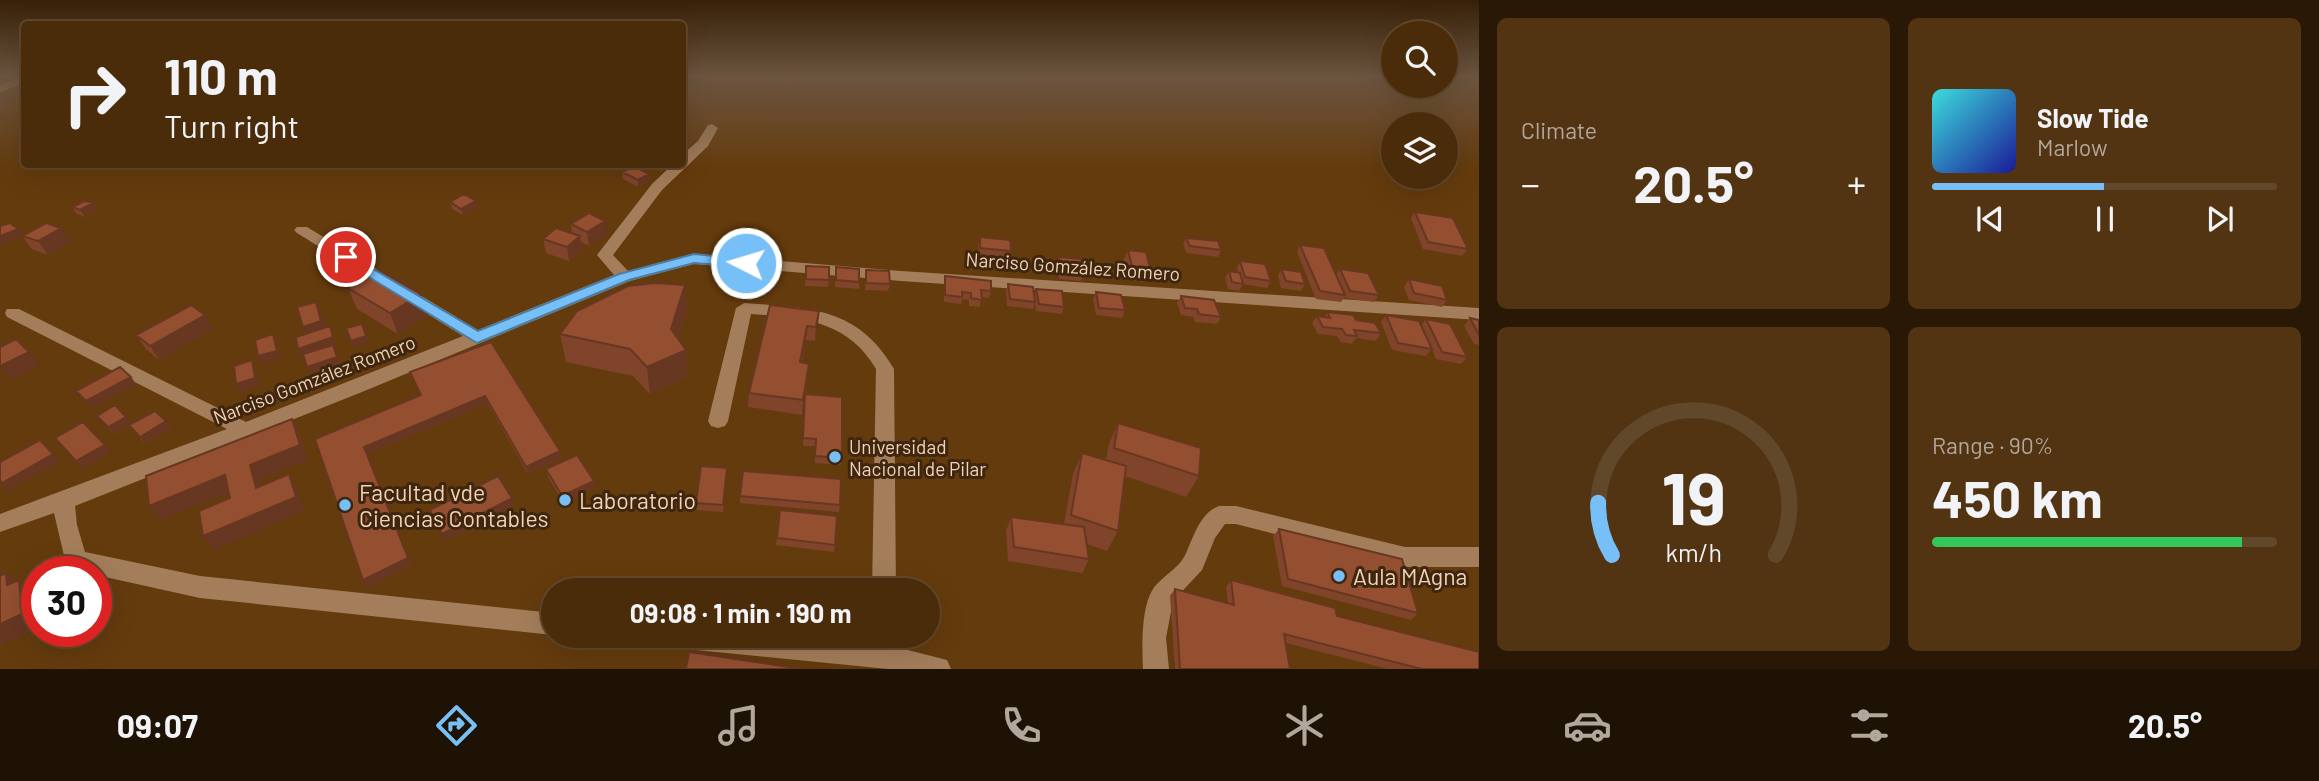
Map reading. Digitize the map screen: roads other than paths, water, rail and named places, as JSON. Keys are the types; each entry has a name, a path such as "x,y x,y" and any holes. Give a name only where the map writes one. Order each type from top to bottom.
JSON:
{"street":[{"path":"686,160 703,143 712,128"},
{"path":"624,277 605,255 657,187 678,168"},
{"path":"302,230 477,337"},
{"name":"Narciso Gomzález Romero","path":"0,523 64,501 624,277 694,259 901,276 1479,314"},
{"path":"718,421 744,308 821,317 854,330 877,351 885,369 884,578"},
{"path":"13,313 244,429"},
{"path":"64,501 66,526 76,560 200,587 541,623"},
{"path":"1156,669 1154,638 1163,596 1194,563 1205,534 1219,514 1405,556 1479,557"},
{"path":"889,648 938,669"}],"place":[{"name":"Universidad Nacional de Pilar","path":"835,457"},
{"name":"Laboratorio","path":"565,500"},
{"name":"Facultad vde Ciencias Contables","path":"345,505"},
{"name":"Aula MAgna","path":"1339,576"}]}
